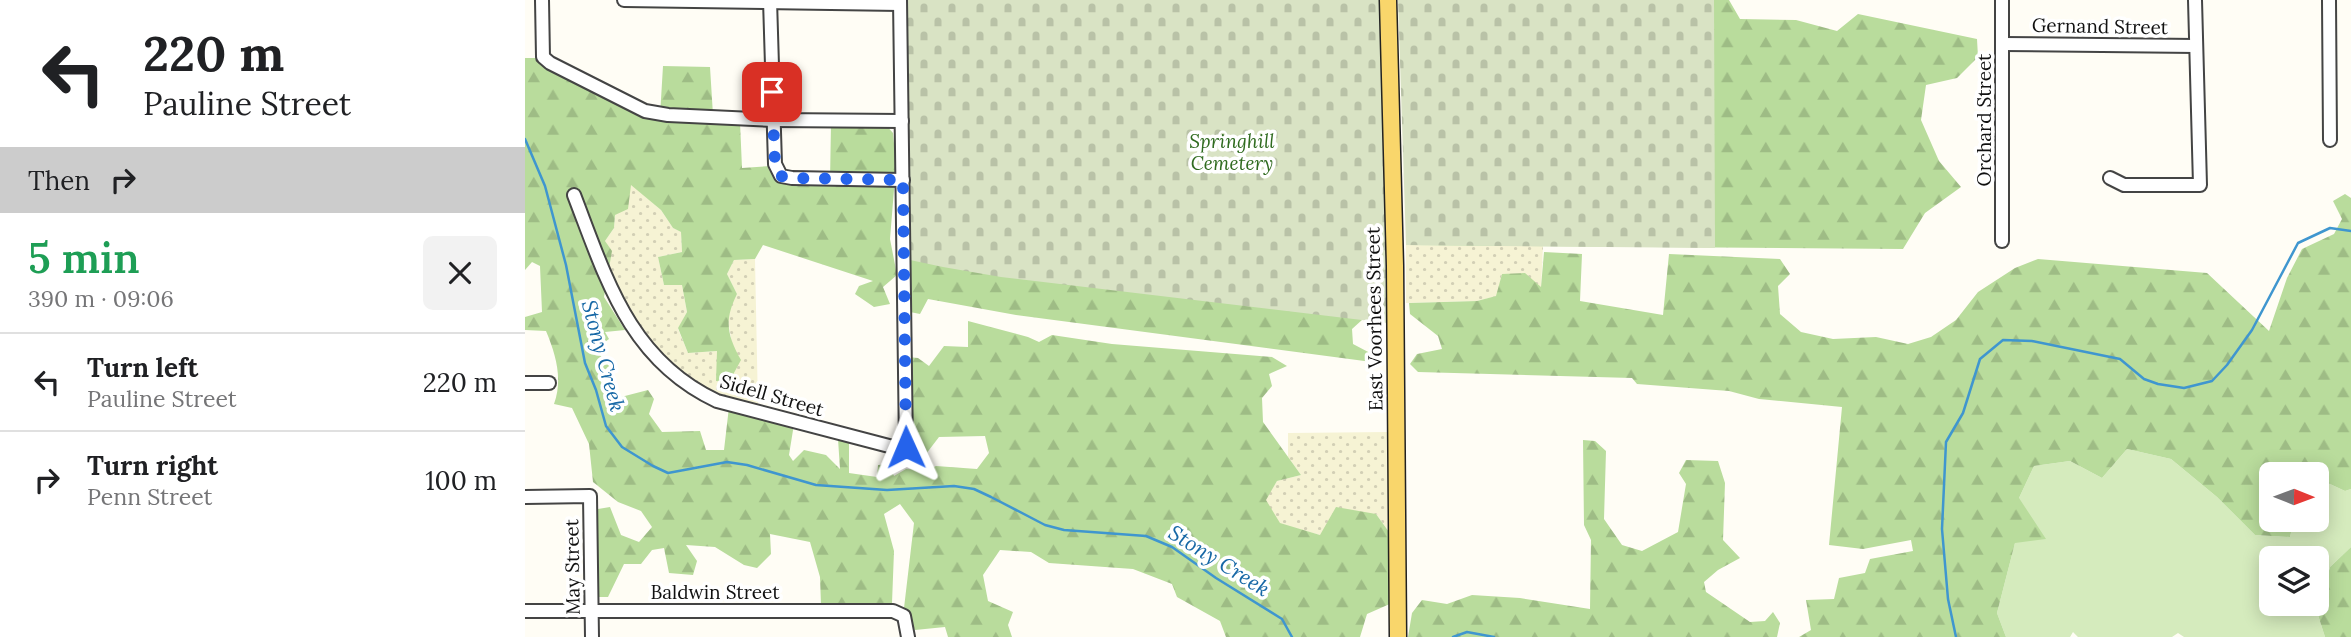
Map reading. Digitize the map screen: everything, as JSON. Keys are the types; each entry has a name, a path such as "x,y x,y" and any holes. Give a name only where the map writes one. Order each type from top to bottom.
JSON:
{"main road":[{"name":"East Voorhees Street","path":"1388,0 1395,266 1398,630"}],"street":[{"path":"542,0 543,57 645,111 668,115 773,120 902,121"},
{"path":"624,0 770,1 900,2 903,180 781,176 775,164 770,1"},
{"name":"Orchard Street","path":"2002,0 2002,241"},
{"path":"2110,178 2124,184 2200,185 2195,0"},
{"path":"2329,0 2330,140"},
{"name":"Gernand Street","path":"2003,44 2196,46"},
{"name":"Sidell Street","path":"574,195 614,298 629,325 646,346 695,391 730,404 889,446 906,447 903,180"},
{"path":"525,383 549,383"},
{"name":"May Street","path":"525,497 590,496 592,637"},
{"name":"Baldwin Street","path":"525,611 893,611 904,616 908,637"}],"shaded area":[{"path":"631,184 661,210 673,228 681,232 682,252 658,257 664,285 682,285 687,312 678,329 688,353 717,351 717,381 732,344 727,313 737,294 727,274 734,260 755,259 758,407 723,398 694,382 651,345 624,306 610,273 605,241 614,228 615,215"},
{"path":"1406,245 1543,246 1541,288 1502,274 1497,296 1477,301 1406,303"},
{"path":"1388,432 1389,532 1376,514 1320,535 1280,524 1265,500 1277,481 1301,475 1288,457 1288,433"}],"green space":[{"name":"Springhill Cemetery","path":"906,0 1383,0 1389,246 1386,261 1387,323 1001,277 910,260"},
{"path":"1398,0 1714,0 1715,248 1406,245"},
{"path":"1631,0 1729,0 1740,19 1796,20 1837,31 1858,14 1977,39 1978,57 1957,78 1926,85 1921,120 1939,161 1961,187 1925,213 1903,249 1406,245"},
{"path":"525,58 542,58 660,116 663,66 710,67 713,115 740,122 742,168 771,166 783,182 830,181 831,124 885,124 893,133 896,165 890,239 897,275 883,287 890,304 874,307 855,294 859,286 873,281 763,245 755,259 734,260 727,274 737,294 730,312 730,335 741,360 729,382 716,381 717,351 688,353 678,328 687,312 682,285 664,285 658,257 682,252 681,232 673,228 661,210 631,185 628,209 615,215 614,228 605,241 612,251 604,297 625,330 605,332 609,339 595,349 609,366 599,376 604,390 621,397 648,390 654,399 649,414 662,432 700,431 706,450 724,450 729,407 794,424 789,455 793,461 804,450 826,455 840,469 838,439 849,441 849,473 877,477 878,465 889,464 894,476 906,469 927,470 936,466 977,469 989,453 985,436 939,437 926,454 914,452 910,436 908,357 918,358 929,366 944,346 968,347 968,321 1039,342 1052,335 1112,344 1272,357 1287,366 1269,374 1272,386 1262,398 1263,422 1301,475 1277,481 1266,500 1280,523 1320,535 1336,507 1376,514 1389,532 1392,603 1367,614 1360,637 1226,637 1220,621 1177,597 1172,584 1133,569 1049,563 1031,552 1000,550 983,575 988,601 1013,612 1008,625 1012,637 948,637 945,627 915,630 904,608 914,523 900,504 884,514 894,551 892,603 821,605 820,577 810,542 770,534 771,554 757,568 744,565 715,547 686,545 697,561 693,575 669,573 664,548 652,550 641,564 624,564 608,597 598,597 598,509 610,507 621,535 639,542 652,527 641,511 618,502 593,482 589,444 572,408 554,404 558,385 557,367 546,331 525,330 525,317 542,312 540,266 532,262 525,270"},
{"path":"2345,194 2351,198 2351,489 2345,491 2329,484 2329,462 2259,462 2259,532 2291,532 2290,537 2255,535 2217,497 2171,459 2127,449 2102,478 2070,461 2034,466 2019,498 2046,539 2015,543 1997,613 2006,637 1799,637 1811,630 1806,600 1834,599 1839,578 1865,573 1870,559 1913,551 1911,540 1863,549 1829,545 1842,407 1759,399 1729,391 1637,384 1632,378 1418,372 1410,364 1417,354 1442,349 1438,336 1410,314 1409,303 1477,301 1496,296 1502,274 1525,273 1541,287 1544,252 1582,254 1580,301 1663,315 1669,254 1780,259 1790,274 1778,286 1780,314 1801,332 1833,339 1876,337 1908,344 1931,337 1956,320 1978,292 2015,268 2038,259 2207,273 2269,331 2287,278 2302,249 2334,234 2342,219 2333,201"},
{"path":"910,222 1368,273 1387,284 1387,308 1362,320 1352,329 1353,344 1372,354 1372,362 1016,315 928,299 920,314 910,312"},
{"path":"1583,440 1595,441 1606,451 1604,519 1622,545 1642,551 1678,532 1686,484 1679,473 1686,460 1718,461 1725,483 1723,540 1740,558 1718,570 1704,582 1706,592 1750,622 1765,621 1773,612 1780,623 1777,637 1408,637 1412,613 1422,600 1447,604 1472,595 1520,598 1590,609 1591,540 1584,525"},
{"path":"2127,449 2171,459 2217,497 2255,535 2290,537 2291,532 2329,532 2329,484 2345,491 2351,489 2351,547 2329,570 2329,546 2259,546 2259,616 2318,616 2325,637 2184,637 2178,633 2172,637 2078,637 2073,632 2070,637 2006,637 1997,613 2015,543 2019,498 2034,466 2070,461 2102,478"},
{"path":"2351,547 2351,637 2325,637 2318,616 2329,616 2330,567"}],"waterway":[{"name":"Stony Creek","path":"525,139 545,186 566,265 585,363 606,426 622,447 668,473 727,462 816,485 887,490 954,486 974,489 1045,525 1064,530 1146,536 1172,547 1282,619 1292,637"},
{"name":"Stony Creek","path":"1956,637 1948,599 1942,529 1946,442 1963,413 1980,359 2003,340 2032,341 2120,359 2144,379 2158,384 2184,388 2212,381 2252,330 2298,243 2330,228 2351,231"},
{"name":"Stony Creek","path":"1453,637 1467,632 1494,637"}],"route":[{"path":"772,92 775,164 781,176 903,180 906,447"}]}
